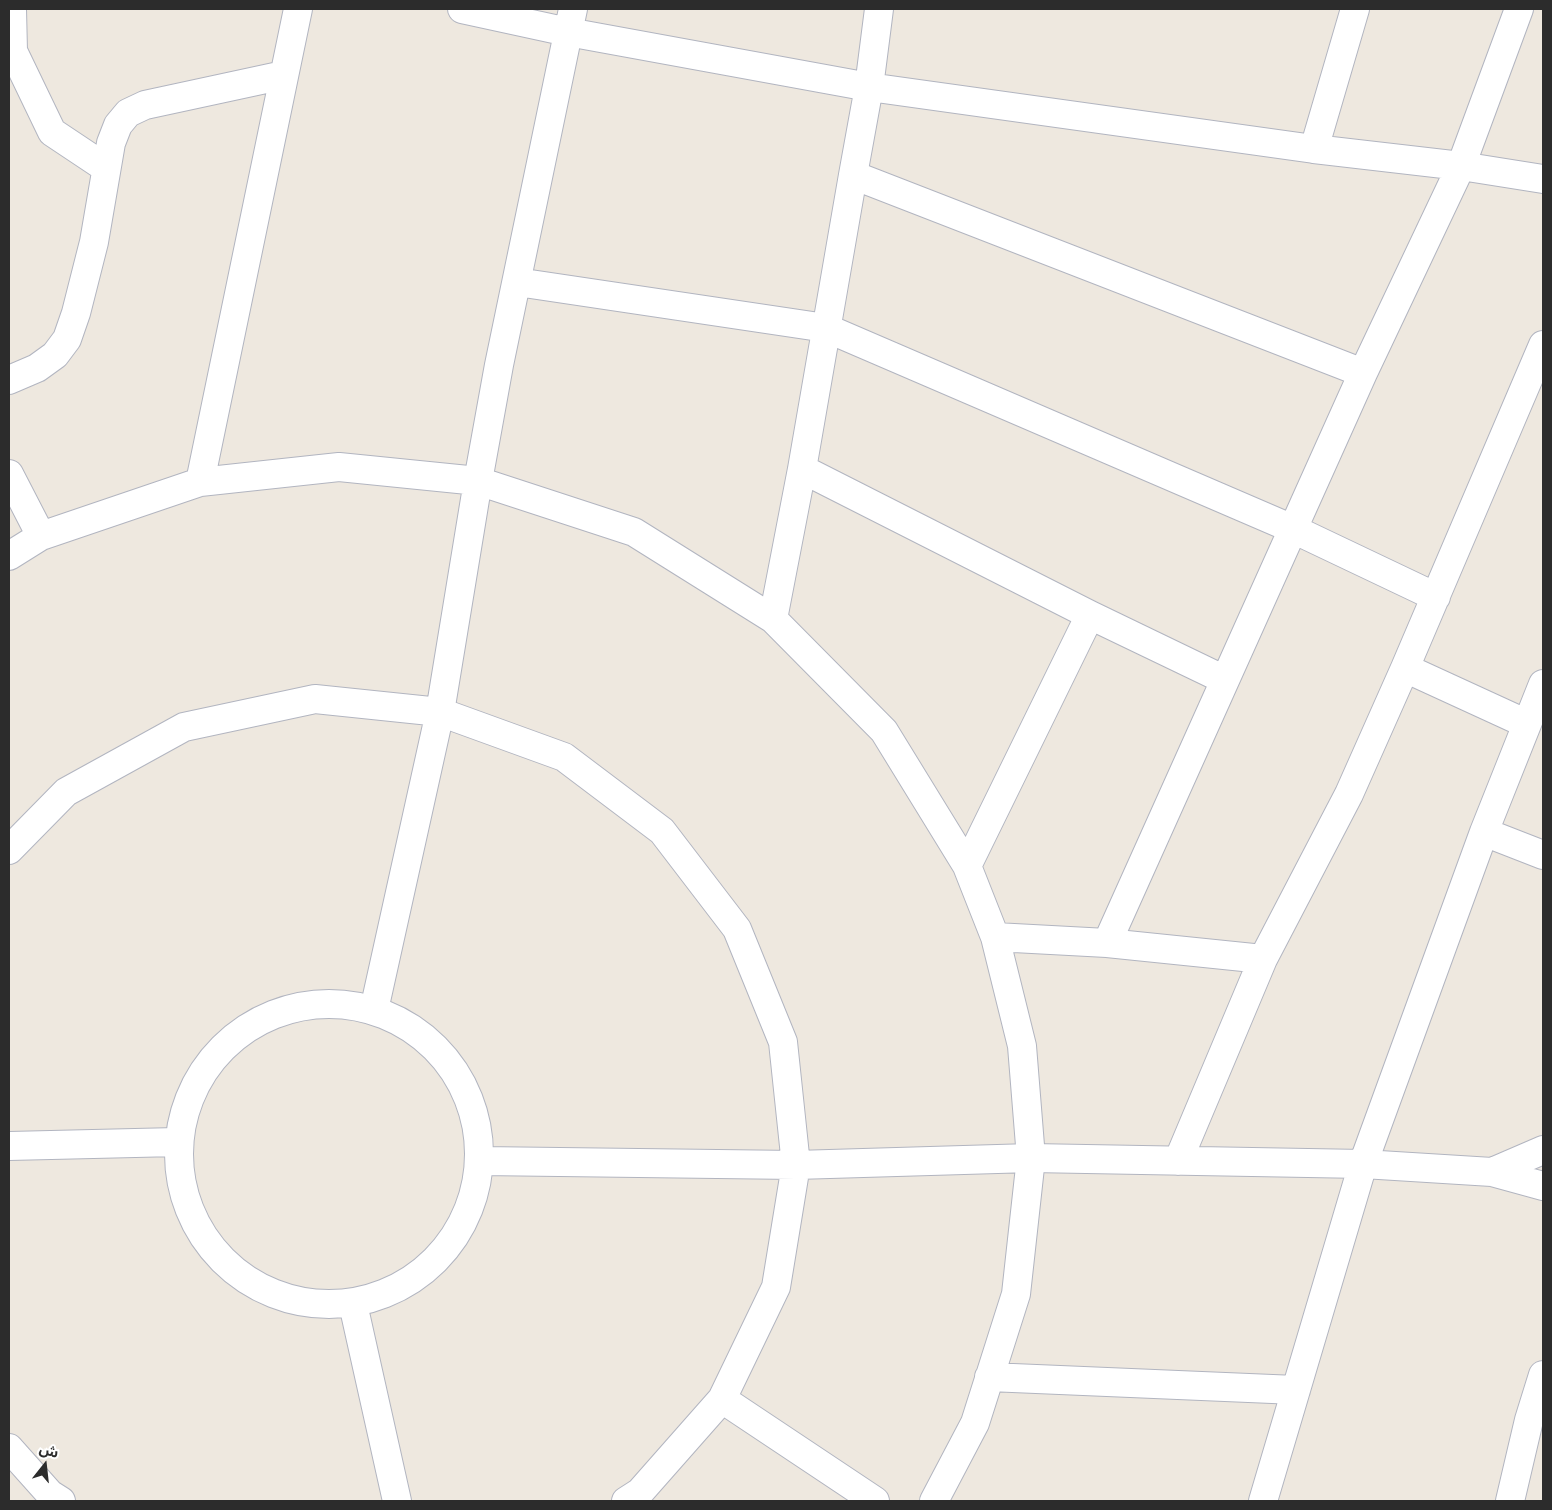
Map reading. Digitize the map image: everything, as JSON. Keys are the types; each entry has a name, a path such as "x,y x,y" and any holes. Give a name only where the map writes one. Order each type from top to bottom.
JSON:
{"street":[{"path":"12,9 13,51 52,132 106,168"},
{"path":"200,482 298,9"},
{"path":"462,9 570,20 869,87 1314,149 1461,166 1543,180"},
{"path":"773,619 802,469 869,87 879,9"},
{"path":"1314,149 1355,9"},
{"path":"1106,943 1363,373 1461,166 1520,9"},
{"path":"374,1010 440,712 478,481 570,20"},
{"path":"9,380 37,368 55,355 67,339 76,313 94,242 111,143 118,125 128,114 144,105 284,75"},
{"path":"853,175 1363,373"},
{"path":"517,282 826,328 1293,529 1436,597"},
{"path":"1178,1161 1263,959 1349,794 1436,597 1543,345"},
{"path":"9,556 41,536 200,482 339,467 478,481 634,532 773,619 884,731 967,866 995,937 1022,1046 1030,1158 1016,1294 975,1423 934,1501"},
{"path":"802,469 1090,615 1225,680"},
{"path":"9,474 41,536"},
{"path":"967,866 1090,615"},
{"path":"1405,668 1527,724"},
{"path":"1263,1501 1363,1164 1484,832 1543,684"},
{"path":"9,850 66,792 184,727 315,699 440,712 564,756 662,831 738,929 783,1042 796,1164 776,1287 722,1399 640,1492 626,1501"},
{"path":"1484,832 1543,855"},
{"path":"995,937 1106,943 1263,959"},
{"path":"329,1003 374,1010 418,1032 453,1067 474,1111 481,1161 473,1201 455,1238 428,1270 393,1292 353,1304 298,1302 247,1282 207,1245 183,1196 177,1142 188,1098 211,1059 244,1028 285,1010 329,1003"},
{"path":"9,1146 177,1142"},
{"path":"1492,1172 1543,1150"},
{"path":"481,1161 796,1164 1030,1158 1363,1164 1492,1172 1543,1186"},
{"path":"353,1304 397,1501"},
{"path":"1510,1501 1529,1420 1543,1375"},
{"path":"990,1377 1296,1390"},
{"path":"722,1399 875,1501"},
{"path":"9,1448 50,1494 61,1501"}]}
